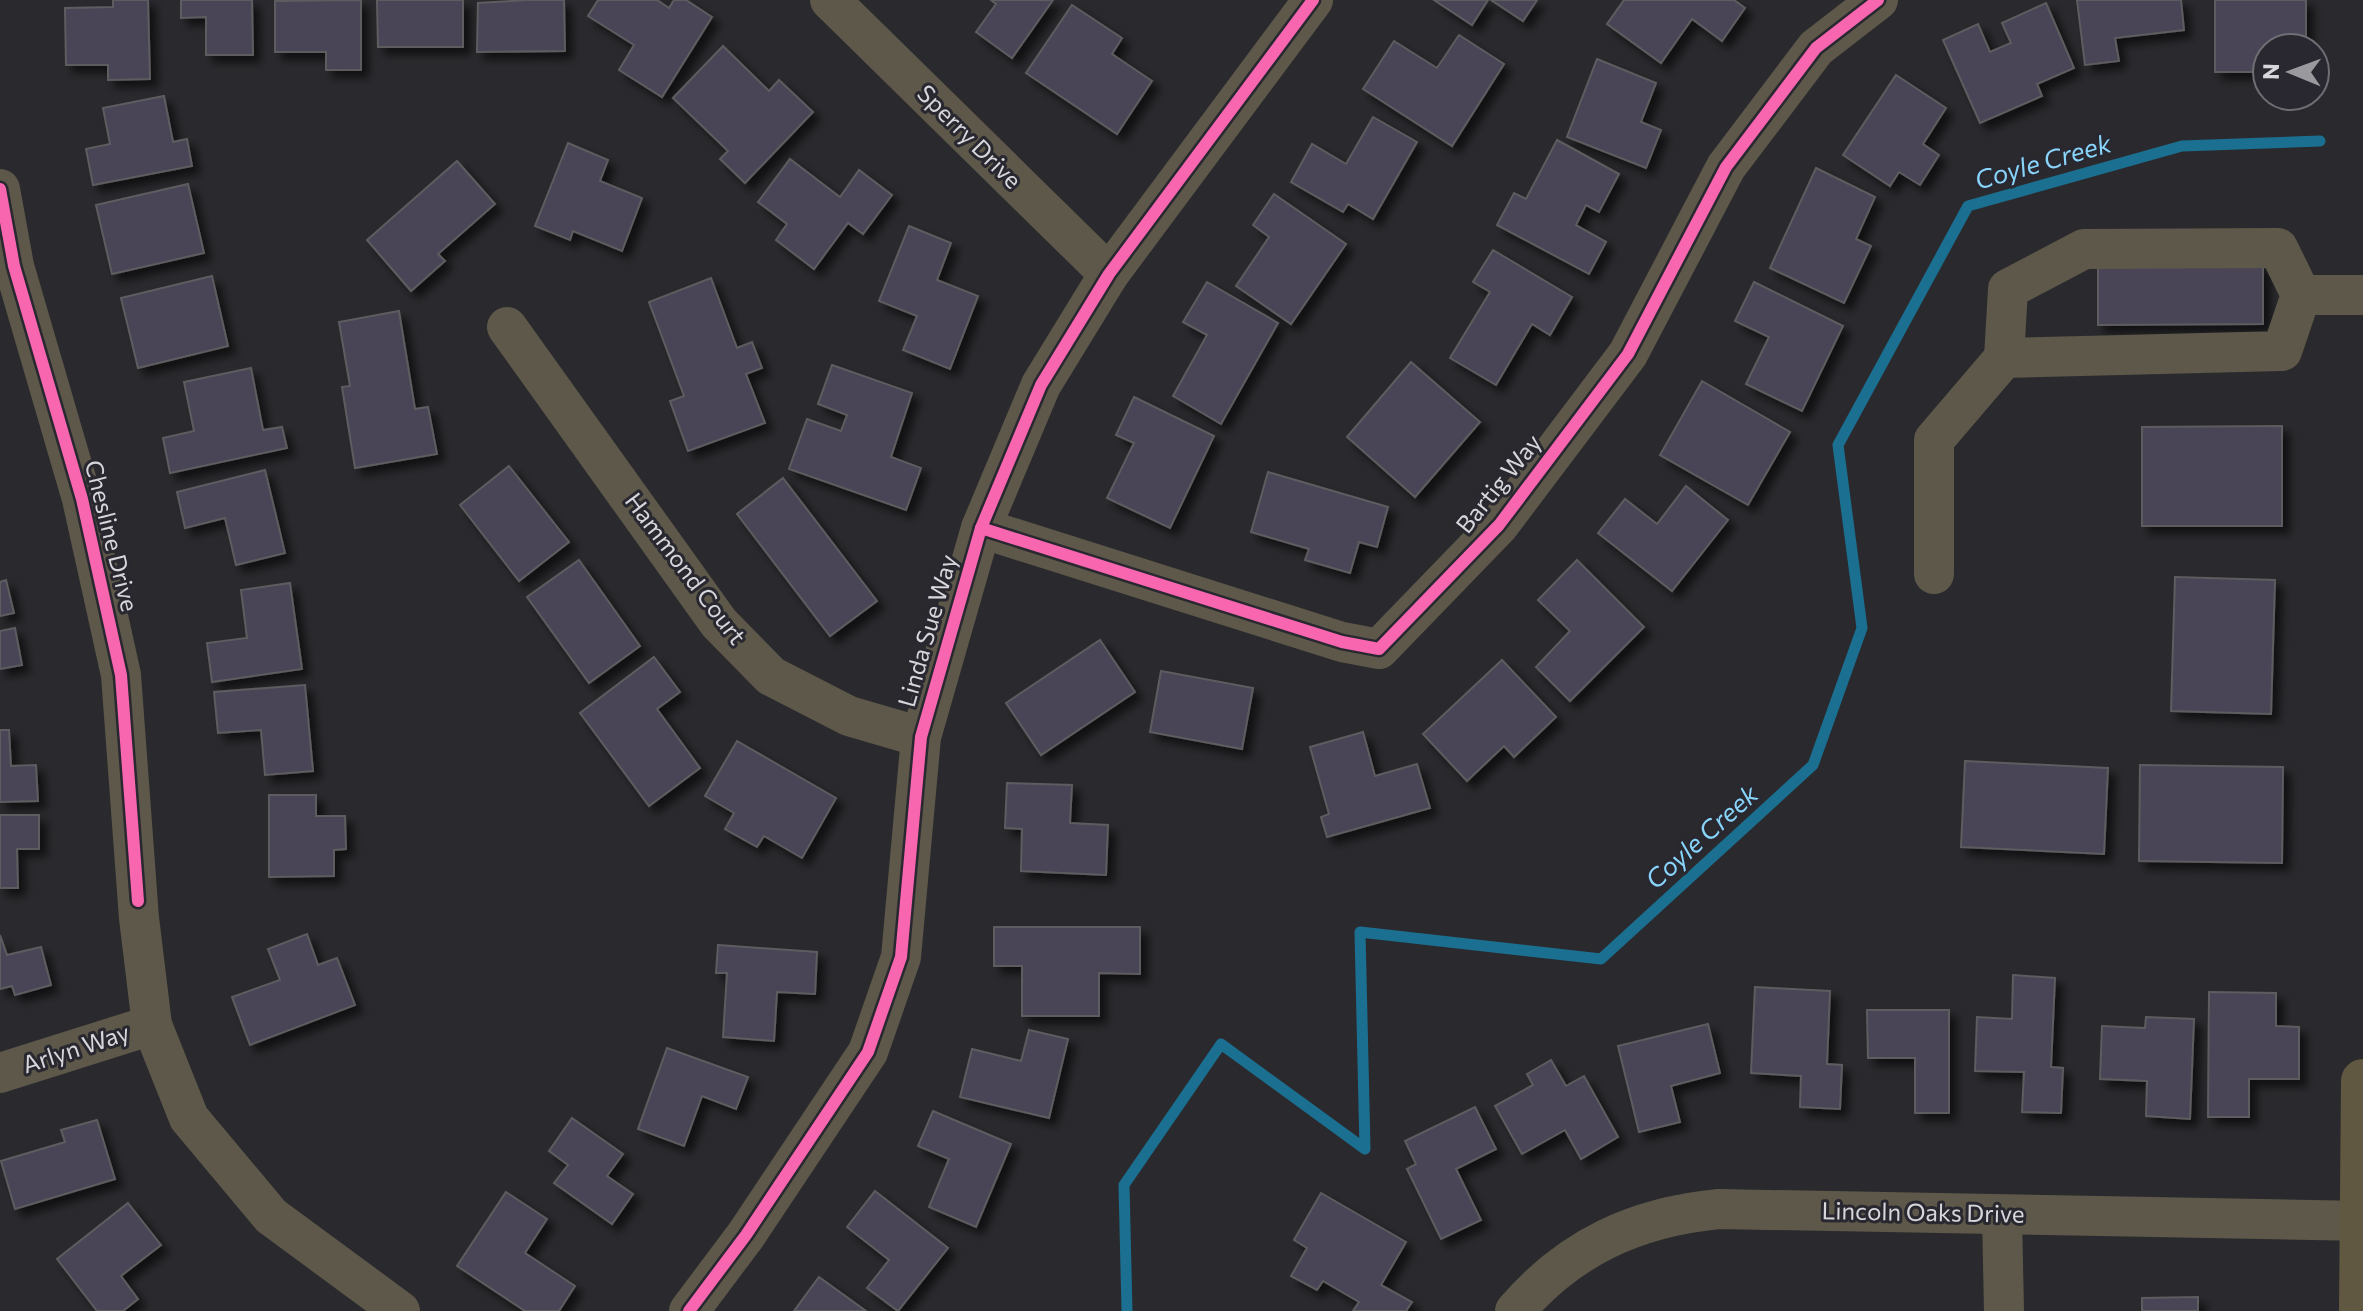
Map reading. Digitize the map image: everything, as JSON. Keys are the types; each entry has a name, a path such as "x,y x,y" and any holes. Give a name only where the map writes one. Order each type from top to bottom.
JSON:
{"main road":[{"path":"2361,1311 2363,1081"}],"street":[{"name":"Sperry Drive","path":"830,0 1109,274"},
{"name":"Linda Sue Way","path":"689,1311 746,1235 868,1052 901,957 921,737 981,528 1041,385 1109,274 1313,0"},
{"name":"Bartig Way","path":"981,528 1342,642 1379,649 1499,525 1628,354 1726,167 1816,48 1878,0"},
{"name":"Chesline Drive","path":"0,189 7,269 82,499 121,675 139,918 152,1025 189,1118 271,1216 400,1311"},
{"path":"1934,574 1934,440 2004,358 2008,289 2084,249 2278,248 2301,295 2282,351 2004,358"},
{"path":"2301,295 2363,295"},
{"name":"Hammond Court","path":"507,327 719,623 771,676 849,716 921,737"},
{"name":"Arlyn Way","path":"0,1073 152,1025"},
{"name":"Lincoln Oaks Drive","path":"1515,1311 1534,1289 1578,1254 1627,1228 1673,1213 1719,1209 2362,1221"},
{"path":"2002,1215 2004,1311"}],"building":[{"path":"113,0 148,0 150,79 108,80 108,65 66,65 65,8 113,7"},
{"path":"181,0 252,0 253,55 206,55 206,17 181,18"},
{"path":"361,0 361,70 326,70 326,52 275,52 275,1"},
{"path":"377,0 463,0 463,47 378,47"},
{"path":"564,0 565,51 477,52 478,3"},
{"path":"598,0 657,0 669,8 674,0 686,0 712,17 662,97 619,70 634,45 588,16"},
{"path":"991,0 1053,0 1012,58 976,32 996,4"},
{"path":"1434,0 1488,0 1472,25"},
{"path":"1491,0 1537,0 1523,21"},
{"path":"1624,0 1734,0 1745,8 1722,41 1692,19 1661,63 1607,24"},
{"path":"2077,0 2181,0 2184,30 2115,38 2119,61 2085,65"},
{"path":"2215,0 2306,0 2306,32 2251,32 2251,72 2215,72"},
{"path":"2046,3 2074,68 2037,84 2042,96 1980,123 1943,40 1978,24 1990,52 2011,43 2002,23"},
{"path":"1072,5 1122,38 1112,54 1152,81 1117,134 1026,73"},
{"path":"1459,35 1504,64 1452,146 1363,89 1394,41 1437,68"},
{"path":"723,46 769,91 779,80 813,112 745,183 720,159 728,151 673,98"},
{"path":"1597,59 1656,83 1641,122 1661,130 1646,168 1567,137"},
{"path":"1896,75 1946,108 1923,144 1939,155 1920,185 1899,172 1890,186 1843,155"},
{"path":"164,96 173,142 187,139 192,166 93,185 86,149 110,144 103,108"},
{"path":"1373,117 1417,142 1373,219 1348,204 1343,212 1291,182 1312,144 1346,164"},
{"path":"1557,140 1619,174 1599,212 1586,205 1576,225 1606,242 1589,274 1497,225 1514,193 1526,199"},
{"path":"568,143 608,160 600,181 642,198 622,251 573,231 570,240 535,226"},
{"path":"790,159 840,197 859,170 892,195 863,234 848,223 814,269 776,240 787,224 758,202"},
{"path":"457,161 495,204 438,254 445,261 411,291 367,240"},
{"path":"1816,168 1875,197 1856,239 1871,246 1844,303 1770,268"},
{"path":"188,184 204,253 112,274 96,205"},
{"path":"1274,194 1346,244 1291,324 1236,286 1269,237 1253,225"},
{"path":"909,226 951,243 937,280 978,296 950,369 903,350 917,316 879,301"},
{"path":"1493,250 1572,297 1550,335 1532,324 1496,385 1450,358 1490,292 1473,282"},
{"path":"2263,263 2263,324 2098,325 2098,264"},
{"path":"212,276 228,346 138,368 121,298"},
{"path":"711,278 737,348 752,342 762,368 746,374 765,423 688,451 670,401 684,396 649,302"},
{"path":"1207,282 1278,323 1221,424 1173,396 1207,335 1183,322"},
{"path":"1754,282 1843,326 1802,411 1746,384 1769,337 1735,321"},
{"path":"399,311 415,409 428,407 437,454 355,468 342,387 350,386 339,322"},
{"path":"1411,362 1480,422 1415,497 1347,437"},
{"path":"832,365 912,393 891,457 921,468 906,510 789,469 807,419 841,431 847,415 818,404"},
{"path":"251,368 263,430 282,427 287,448 170,473 163,438 194,431 184,382"},
{"path":"1702,381 1790,432 1748,505 1660,455"},
{"path":"1134,397 1214,436 1170,528 1107,498 1134,443 1116,435"},
{"path":"2282,426 2282,526 2142,526 2142,427"},
{"path":"509,466 569,542 519,581 460,505"},
{"path":"265,470 285,553 236,565 225,518 185,528 177,492"},
{"path":"1268,472 1388,507 1377,547 1359,542 1350,573 1305,560 1309,549 1251,532"},
{"path":"783,478 877,601 830,636 737,514"},
{"path":"1686,486 1728,520 1672,591 1598,533 1625,499 1657,524"},
{"path":"579,560 640,646 589,683 527,597"},
{"path":"1577,560 1644,627 1570,701 1536,667 1570,631 1538,600"},
{"path":"2175,577 2275,580 2271,714 2171,711"},
{"path":"6,580 14,613 0,616 0,582"},
{"path":"290,583 302,669 212,682 207,643 247,638 241,590"},
{"path":"15,628 22,665 0,669 0,631"},
{"path":"1100,640 1135,692 1041,755 1006,703"},
{"path":"654,657 680,692 657,709 700,768 649,806 580,713"},
{"path":"1502,660 1556,717 1514,757 1504,746 1467,781 1423,734"},
{"path":"1161,671 1253,688 1242,749 1150,732"},
{"path":"305,685 313,771 265,775 261,730 218,733 214,692"},
{"path":"0,730 9,730 11,766 36,765 38,801 0,802"},
{"path":"1363,732 1375,776 1417,764 1430,808 1327,837 1321,817 1329,814 1310,747"},
{"path":"737,741 836,798 802,858 764,836 757,847 725,829 734,813 705,796"},
{"path":"1965,761 2108,768 2104,854 1961,847"},
{"path":"2140,765 2283,767 2282,863 2139,861"},
{"path":"1007,783 1072,785 1070,823 1108,825 1106,875 1021,871 1022,829 1005,828"},
{"path":"269,795 316,795 316,816 345,816 346,849 334,850 334,876 269,877"},
{"path":"0,815 39,815 39,849 17,849 18,888 0,888"},
{"path":"994,927 1140,927 1140,974 1099,973 1099,1016 1022,1016 1022,966 994,966"},
{"path":"307,934 318,965 337,958 355,1005 250,1045 232,997 280,980 268,949"},
{"path":"0,935 7,955 41,947 51,985 15,995 12,986 0,989"},
{"path":"718,945 817,952 815,994 777,992 774,1041 723,1037 727,973 716,973"},
{"path":"2013,975 2055,978 2051,1067 2063,1068 2061,1113 2022,1112 2024,1072 1975,1071 1977,1017 2012,1019"},
{"path":"1755,987 1830,991 1827,1064 1842,1065 1840,1109 1800,1107 1801,1076 1751,1073"},
{"path":"2209,992 2276,993 2276,1026 2299,1027 2299,1079 2249,1079 2249,1117 2208,1117"},
{"path":"1867,1010 1949,1010 1949,1113 1915,1113 1915,1058 1868,1058"},
{"path":"2146,1017 2194,1019 2190,1119 2146,1116 2147,1081 2100,1079 2102,1026 2145,1028"},
{"path":"1708,1024 1720,1073 1671,1086 1680,1122 1639,1132 1618,1046"},
{"path":"1029,1030 1068,1039 1049,1118 960,1097 972,1049 1021,1061"},
{"path":"667,1048 748,1077 736,1109 702,1096 684,1146 638,1129"},
{"path":"1551,1060 1566,1086 1584,1076 1618,1137 1581,1159 1565,1130 1522,1154 1495,1106 1533,1085 1527,1074"},
{"path":"1475,1107 1496,1149 1456,1169 1481,1220 1441,1239 1407,1169 1416,1164 1405,1141"},
{"path":"933,1111 1011,1144 976,1227 929,1207 949,1159 918,1146"},
{"path":"572,1118 623,1154 607,1176 633,1194 612,1224 554,1183 568,1165 549,1151"},
{"path":"97,1120 115,1179 15,1209 1,1161 65,1142 61,1130"},
{"path":"875,1191 948,1248 898,1311 867,1288 889,1260 847,1227"},
{"path":"506,1192 547,1219 525,1253 575,1286 559,1311 525,1311 457,1266"},
{"path":"1321,1193 1406,1242 1381,1285 1412,1302 1406,1311 1353,1311 1359,1302 1323,1281 1317,1290 1291,1276 1307,1248 1294,1240"},
{"path":"128,1203 161,1245 121,1276 138,1299 123,1311 97,1311 57,1259"},
{"path":"819,1277 866,1311 794,1311"},
{"path":"2198,1297 2198,1311 2142,1311 2142,1298"}],"waterway":[{"name":"Coyle Creek","path":"1127,1311 1124,1185 1221,1044 1365,1149 1360,932 1601,959 1813,765 1862,628 1838,445 1968,206 2182,146 2320,141"}],"cycle path":[{"path":"689,1311 746,1235 868,1052 901,957 921,737 981,528 1041,385 1109,274 1313,0"},
{"path":"981,528 1342,642 1379,649 1499,525 1628,354 1726,167 1816,48 1878,0"},
{"path":"0,189 14,266 82,499 121,675 138,901"}]}
